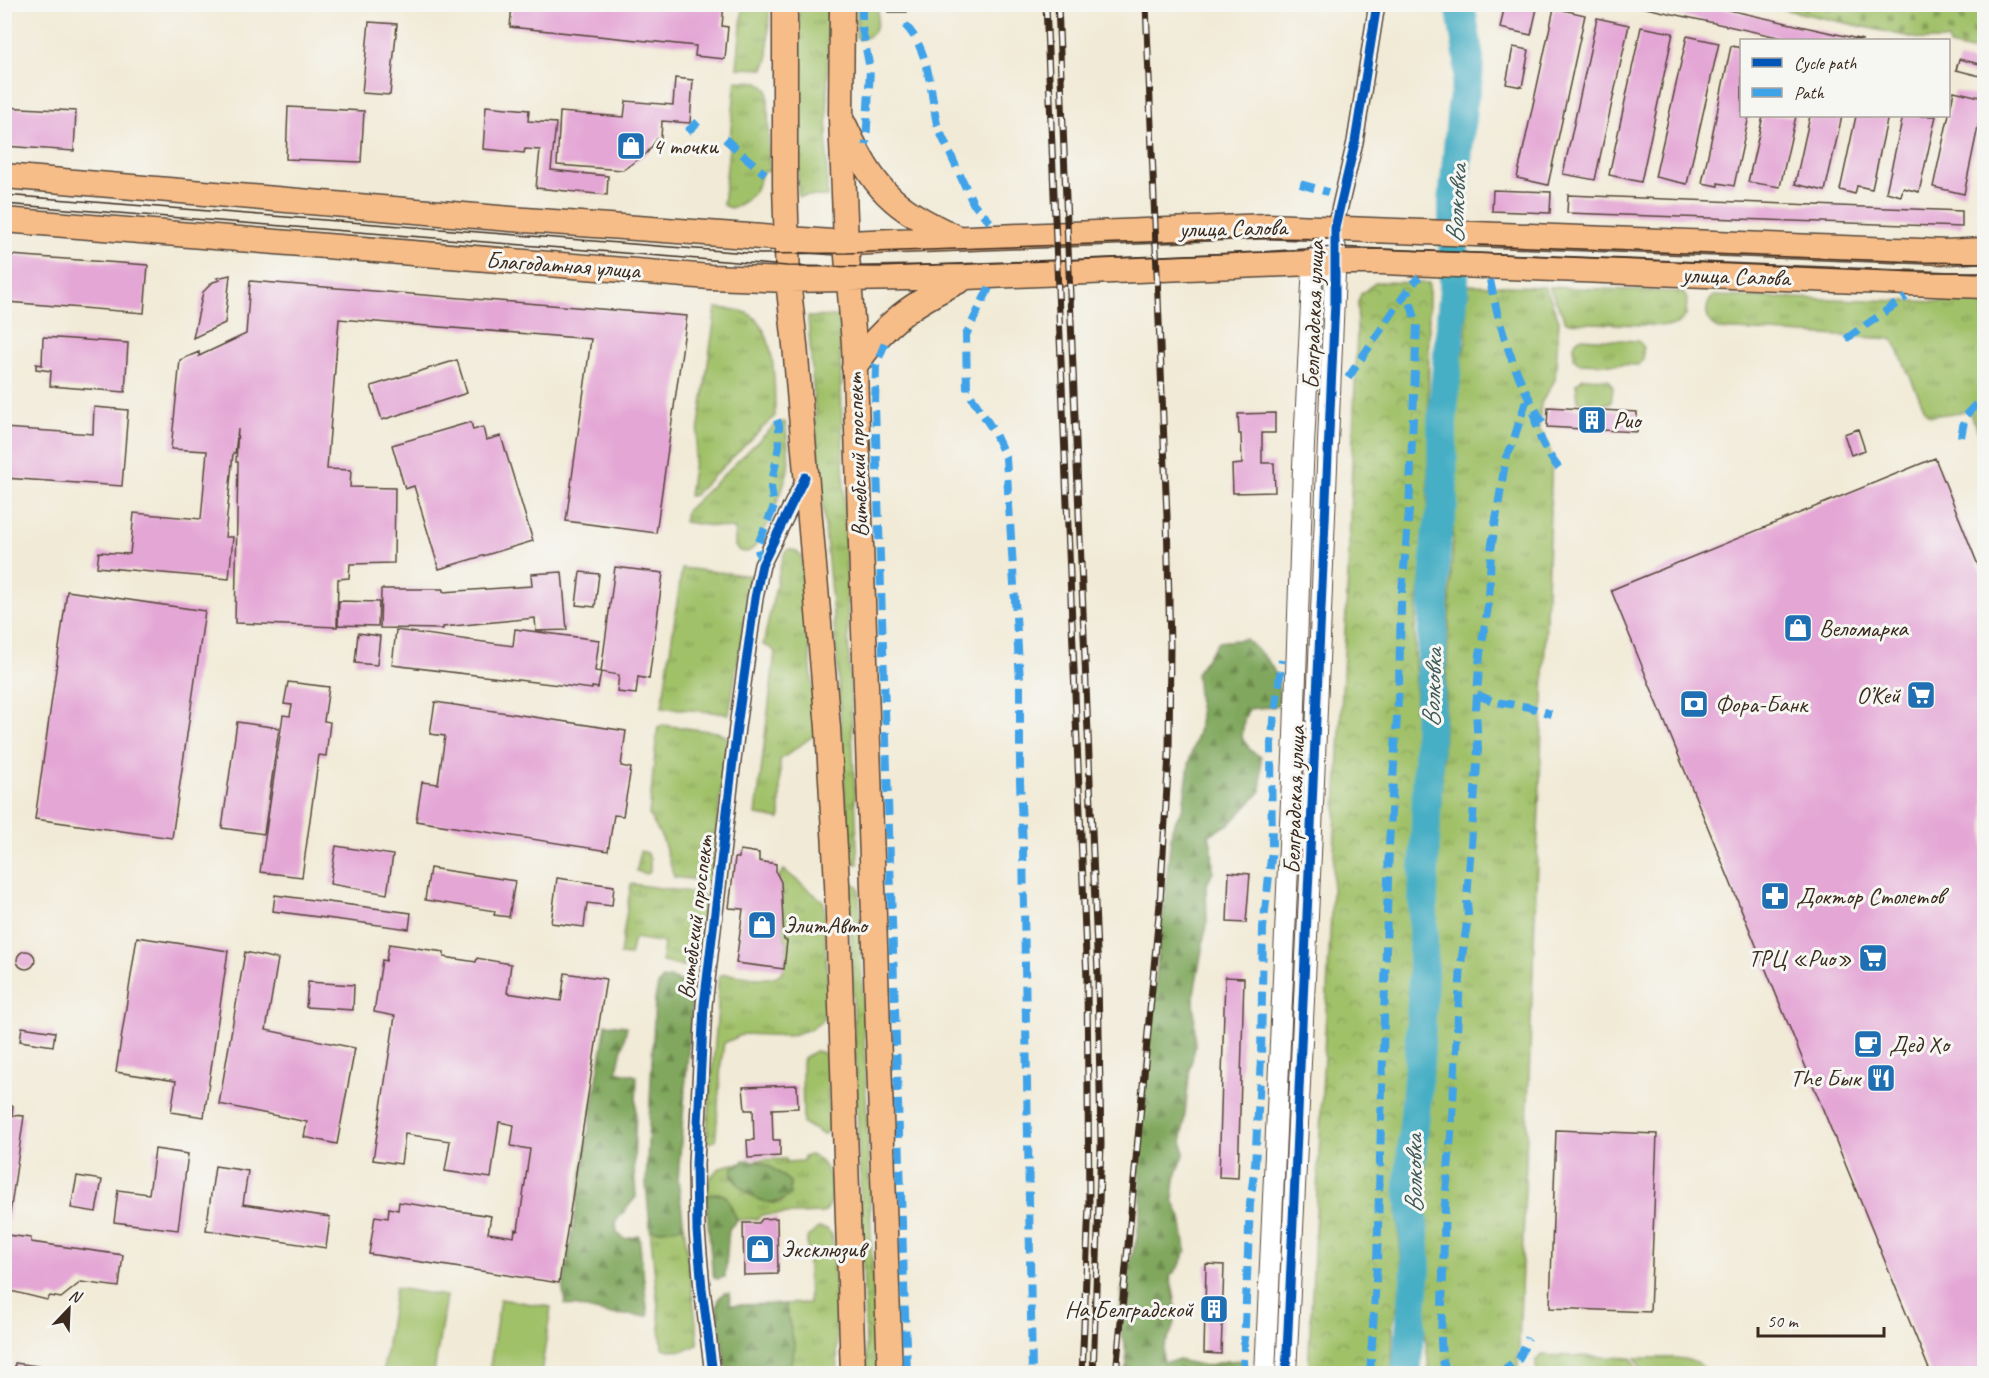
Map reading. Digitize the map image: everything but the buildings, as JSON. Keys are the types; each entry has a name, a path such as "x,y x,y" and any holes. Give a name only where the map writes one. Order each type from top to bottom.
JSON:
{"main road":[{"name":"Витебский проспект","path":"785,4 785,185 788,280 828,728 837,883 853,1374"},
{"name":"Витебский проспект","path":"842,4 841,118 854,367 890,1374"},
{"path":"841,118 867,171 890,199 922,221 959,238"},
{"name":"Благодатная улица","path":"4,176 511,219 846,243 1117,231"},
{"name":"Благодатная улица","path":"4,220 710,277 788,280 1123,271"},
{"name":"улица Салова","path":"1117,231 1267,226 1947,252 1984,250"},
{"name":"улица Салова","path":"1123,271 1324,262 1420,263 1984,286"},
{"path":"854,367 871,344 894,320 923,300 966,277"},
{"path":"837,883 843,877 855,874 873,880"}],"street":[{"path":"1335,228 1355,142 1377,4"},
{"name":"Белградская улица","path":"1265,1374 1303,466 1324,262 1335,228"},
{"name":"Белградская улица","path":"1286,1374 1324,262"},
{"name":"Витебский проспект","path":"713,1374 702,1288 697,1220 696,1164 704,1005 737,727 755,598 762,565 805,477"}],"green space":[{"path":"743,5 769,5 768,60 764,69 737,68"},
{"path":"799,5 828,5 827,196 798,196"},
{"path":"857,5 878,5 876,27 866,38 856,37"},
{"path":"1764,5 1984,5 1984,54 1950,46 1950,39 1919,39"},
{"path":"736,80 759,82 768,90 769,171 762,172 752,195 737,206 730,208 723,205"},
{"path":"1376,282 1429,283 1428,505 1415,631 1416,738 1404,1154 1397,1209 1403,1283 1393,1324 1392,1373 1308,1373 1348,573 1358,302 1361,294"},
{"path":"1467,285 1544,287 1559,320 1555,380 1541,403 1539,429 1546,439 1552,456 1518,1374 1427,1373 1429,1369 1423,1315 1428,1251 1426,1218 1419,1187 1427,1113 1455,483 1453,444 1458,373 1466,341"},
{"path":"1549,287 1683,292 1687,299 1686,315 1677,325 1668,326 1566,322"},
{"path":"1714,296 1984,303 1984,443 1968,411 1931,416 1927,414 1893,339 1718,329 1710,323 1707,314 1708,304"},
{"path":"716,308 747,313 764,331 772,359 775,416 694,495 689,496"},
{"path":"839,316 849,659 858,864 849,864 837,658 808,317"},
{"path":"1580,338 1638,341 1643,346 1643,359 1639,365 1579,363 1574,358 1574,349"},
{"path":"1583,378 1608,379 1613,387 1611,402 1594,404 1578,400 1576,384"},
{"path":"785,422 788,469 767,525 751,550 744,552 738,550 735,546 735,529 684,522 686,511 776,424"},
{"path":"789,549 801,556 817,733 780,760 780,819 756,815 775,652 763,645 781,563 785,552"},
{"path":"682,568 752,576 729,714 662,707"},
{"path":"1246,639 1268,661 1276,675 1279,706 1249,709 1244,720 1242,738 1251,751 1261,757 1261,791 1231,823 1209,835 1213,871 1206,887 1207,923 1194,993 1195,1047 1190,1069 1182,1139 1184,1155 1175,1179 1173,1200 1181,1218 1186,1250 1180,1265 1170,1277 1176,1304 1176,1317 1163,1349 1163,1362 1178,1360 1206,1366 1226,1361 1244,1360 1249,1373 1122,1373 1127,1366 1125,1344 1120,1330 1121,1293 1137,1238 1141,1207 1139,1166 1141,1113 1172,828 1183,807 1190,758 1198,732 1200,715 1196,673 1218,642"},
{"path":"662,725 717,732 726,736 710,882 674,877 663,840 649,815 657,733 658,727"},
{"path":"640,851 647,853 650,859 650,872 646,874 637,871"},
{"path":"784,870 824,902 827,1013 821,1022 811,1029 788,1036 744,1034 724,1043 716,1134 715,1140 710,1143 706,1140 718,1009 718,982 720,976 724,974 765,978 779,975 783,970 787,941 784,940 779,876"},
{"path":"631,884 698,893 707,897 696,961 682,966 662,962 664,943 634,938 630,956 620,955"},
{"path":"855,884 859,888 876,1374 867,1373 849,888"},
{"path":"670,978 689,984 693,991 678,1180 684,1227 654,1231 650,1227 646,1183 655,999 658,985 663,979"},
{"path":"606,1024 627,1026 617,1071 637,1076 634,1166 636,1197 616,1221 617,1233 625,1239 639,1236 648,1316 608,1314 565,1304 563,1290"},
{"path":"815,1051 824,1053 827,1060 829,1128 825,1134 803,1123 802,1063 804,1058"},
{"path":"810,1155 823,1165 831,1181 832,1199 823,1213 761,1215 757,1219 737,1220 726,1196 718,1193 706,1196 709,1180 717,1170 728,1165 743,1163 756,1198 770,1203 781,1203 790,1182 757,1160 803,1161 804,1157"},
{"path":"743,1160 763,1163 779,1173 790,1182 790,1195 782,1200 765,1202 750,1195 731,1175 733,1167 743,1163"},
{"path":"718,1193 726,1196 737,1220 729,1229 725,1277 718,1279 714,1278 712,1269 706,1196"},
{"path":"650,1227 654,1231 684,1227 698,1339 698,1344 685,1350 675,1351 662,1347"},
{"path":"818,1228 827,1229 833,1241 838,1373 788,1373 795,1347 785,1304 809,1303 807,1238"},
{"path":"395,1288 446,1296 434,1373 383,1373"},
{"path":"724,1293 730,1293 730,1305 785,1304 795,1347 788,1373 727,1373 717,1308 719,1298"},
{"path":"500,1299 551,1307 541,1373 489,1373"},
{"path":"1542,1355 1632,1358 1638,1373 1536,1373 1536,1360"},
{"path":"1636,1358 1685,1359 1702,1366 1708,1373 1642,1373"}],"waterway":[{"name":"Волковка","path":"1406,1374 1416,1269 1409,1185 1419,1066 1423,976 1423,900 1436,540 1443,504 1442,423 1454,287 1453,203 1469,59 1460,4"}],"tram line":[{"path":"4,195 760,254 1260,238 1340,239"},
{"path":"4,204 787,266 879,267 1336,247 1918,272 1984,272"},
{"path":"1478,245 1984,263"}],"railway":[{"path":"1046,4 1087,979 1089,1204 1082,1374"},
{"path":"1058,4 1098,976 1101,1145 1093,1374"},
{"path":"1116,1374 1160,903 1169,754 1170,646 1167,516 1146,4"}],"marked path":[{"path":"862,4 862,28 870,69 866,145"},
{"path":"905,25 920,46 941,134 973,203 990,222"},
{"path":"687,132 699,121"},
{"path":"725,139 765,174"},
{"path":"1300,184 1328,192"},
{"path":"1348,378 1419,277"},
{"path":"1490,280 1510,354 1543,423"},
{"path":"989,288 966,335 967,390 993,430 1006,458 1020,680 1032,1374"},
{"path":"1370,1374 1377,1263 1389,845 1399,685 1401,604 1409,511 1417,325 1407,291"},
{"path":"1846,339 1906,297"},
{"path":"885,343 876,365 875,406 907,1374"},
{"path":"1447,1374 1442,1358 1441,1341 1445,1204 1461,964 1468,916 1467,899 1478,750 1476,709 1480,654 1489,601 1491,550 1506,457 1528,395"},
{"path":"1961,437 1965,416 1984,396"},
{"path":"1534,413 1543,444 1561,471"},
{"path":"762,564 757,546 774,507 771,487 779,446 777,420"},
{"path":"1243,1374 1250,1204 1255,1165 1261,1059 1263,928 1272,850 1271,743 1282,660"},
{"path":"1477,695 1496,702 1529,707 1551,714"},
{"path":"1500,1374 1519,1359 1528,1338"}],"cycle path":[{"path":"1286,1374 1335,302 1335,228 1355,142 1377,4"},
{"path":"713,1374 697,1231 696,1164 704,1005 737,727 755,598 762,565 805,477"}],"place":[{"name":"4 точки","path":"631,146"},
{"name":"Рио","path":"1592,420"},
{"name":"Веломарка","path":"1798,628"},
{"name":"О’Кей","path":"1921,695"},
{"name":"Фора-Банк","path":"1694,704"},
{"name":"Доктор Столетов","path":"1775,896"},
{"name":"ЭлитАвто","path":"762,925"},
{"name":"ТРЦ «Рио»","path":"1873,958"},
{"name":"Дед Хо","path":"1868,1044"},
{"name":"The Бык","path":"1881,1078"},
{"name":"Эксклюзив","path":"760,1249"},
{"name":"На Белградской","path":"1214,1309"}]}
